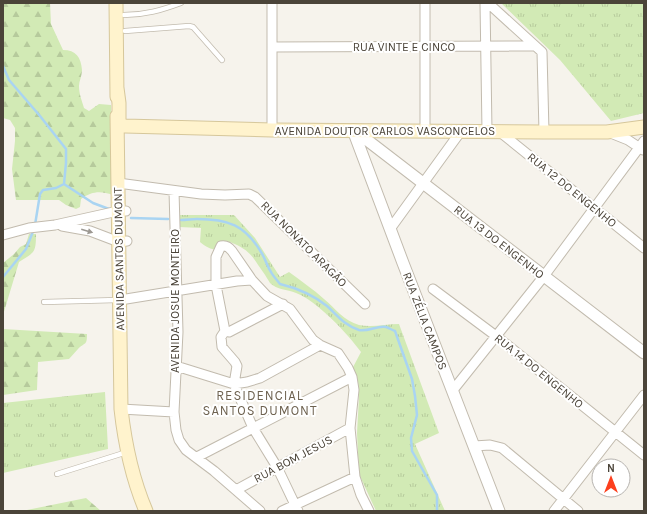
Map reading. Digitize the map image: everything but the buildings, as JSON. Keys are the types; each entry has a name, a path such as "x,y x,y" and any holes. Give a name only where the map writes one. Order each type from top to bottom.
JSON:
{"main road":[{"name":"AVENIDA SANTOS DUMONT","path":"116,3 117,88 122,183"},
{"name":"AVENIDA SANTOS DUMONT","path":"124,9 125,126 122,211 125,410 127,452 136,484 146,511"},
{"path":"117,88 119,122 121,125 125,126"},
{"name":"AVENIDA DOUTOR CARLOS VASCONCELOS","path":"125,126 272,130 500,132 607,132 644,127"},
{"name":"AVENIDA SANTOS DUMONT","path":"125,410 144,483 154,511"}],"street":[{"path":"272,3 272,130"},
{"path":"425,3 425,131"},
{"path":"486,3 487,131"},
{"path":"486,3 542,52 544,132"},
{"name":"RUA VINTE E CINCO","path":"272,47 535,46"},
{"name":"RUA 13 DO ENGENHO","path":"353,130 644,353"},
{"name":"RUA ZÉLIA CAMPOS","path":"353,130 499,511"},
{"path":"390,229 461,131"},
{"name":"RUA 12 DO ENGENHO","path":"500,132 644,248"},
{"path":"453,390 544,276 642,146 607,132"},
{"name":"RUA NONATO ARAGÃO","path":"122,183 174,191 225,195 249,194 260,200 365,304"},
{"name":"AVENIDA JOSUE MONTEIRO","path":"174,191 178,332 174,412 176,430 179,440 186,450 260,511"},
{"path":"3,235 29,228 55,225 122,211"},
{"path":"55,225 90,231 123,241"},
{"path":"297,508 277,467 253,428 234,384 237,366 222,347 222,337 225,331 216,284 216,257 222,246 229,247 252,280 267,296 290,309 313,340 320,345 338,353 348,368 352,377 354,390 350,428 355,477 360,495 369,511"},
{"path":"123,299 216,284 252,280"},
{"name":"RUA 14 DO ENGENHO","path":"433,289 496,336 644,455"},
{"path":"225,331 230,332 283,304"},
{"path":"176,366 234,384 260,378 320,345"},
{"path":"197,458 352,377"},
{"path":"554,511 644,396"},
{"path":"125,410 174,412"},
{"name":"RUA BOM JESUS","path":"236,490 350,428"},
{"path":"474,446 490,445 502,448 578,511"},
{"path":"282,511 297,508 355,477"}],"lane":[{"path":"124,9 137,15 157,12 181,3"},
{"path":"125,31 189,26 193,27 222,60"},
{"path":"44,302 123,299"},
{"path":"57,474 127,452"}],"green space":[{"path":"3,3 50,3 51,24 63,50 71,51 77,55 80,61 82,74 79,89 84,108 89,111 99,104 111,105 113,195 100,192 89,194 81,199 80,207 76,209 59,200 16,200 12,169 15,128 10,120 3,118"},
{"path":"501,3 644,3 644,113 611,121 560,60"},
{"path":"179,215 234,215 255,238 280,277 289,272 316,292 349,321 359,325 369,326 399,324 439,433 415,444 445,511 376,511 359,474 357,433 359,397 358,381 352,369 361,352 348,336 313,303 296,293 279,288 270,283 250,254 230,242 223,248 215,250 208,247 200,242 201,228 179,227"},
{"path":"29,234 36,234 35,249 31,254 19,262 3,315 3,263 20,247 26,244"},
{"path":"3,329 87,334 87,340 69,359 38,362 37,390 3,395"},
{"path":"105,392 108,449 3,473 3,403"},
{"path":"86,498 101,511 22,511"}],"waterway":[{"path":"3,66 9,80 66,149 64,184 56,188 43,190 40,194 35,225"},
{"path":"64,184 93,203 109,209"},
{"path":"131,218 168,219"},
{"path":"181,220 208,219 235,225 249,235 262,254 272,274 280,284 299,290 316,298 345,323 354,328 366,330 386,327 395,331 412,379 415,396 417,415 411,438 412,451 437,495 437,511"},
{"path":"3,277 26,249 34,229"}],"district":[{"name":"RESIDENCIAL SANTOS DUMONT","path":"260,402"}]}
